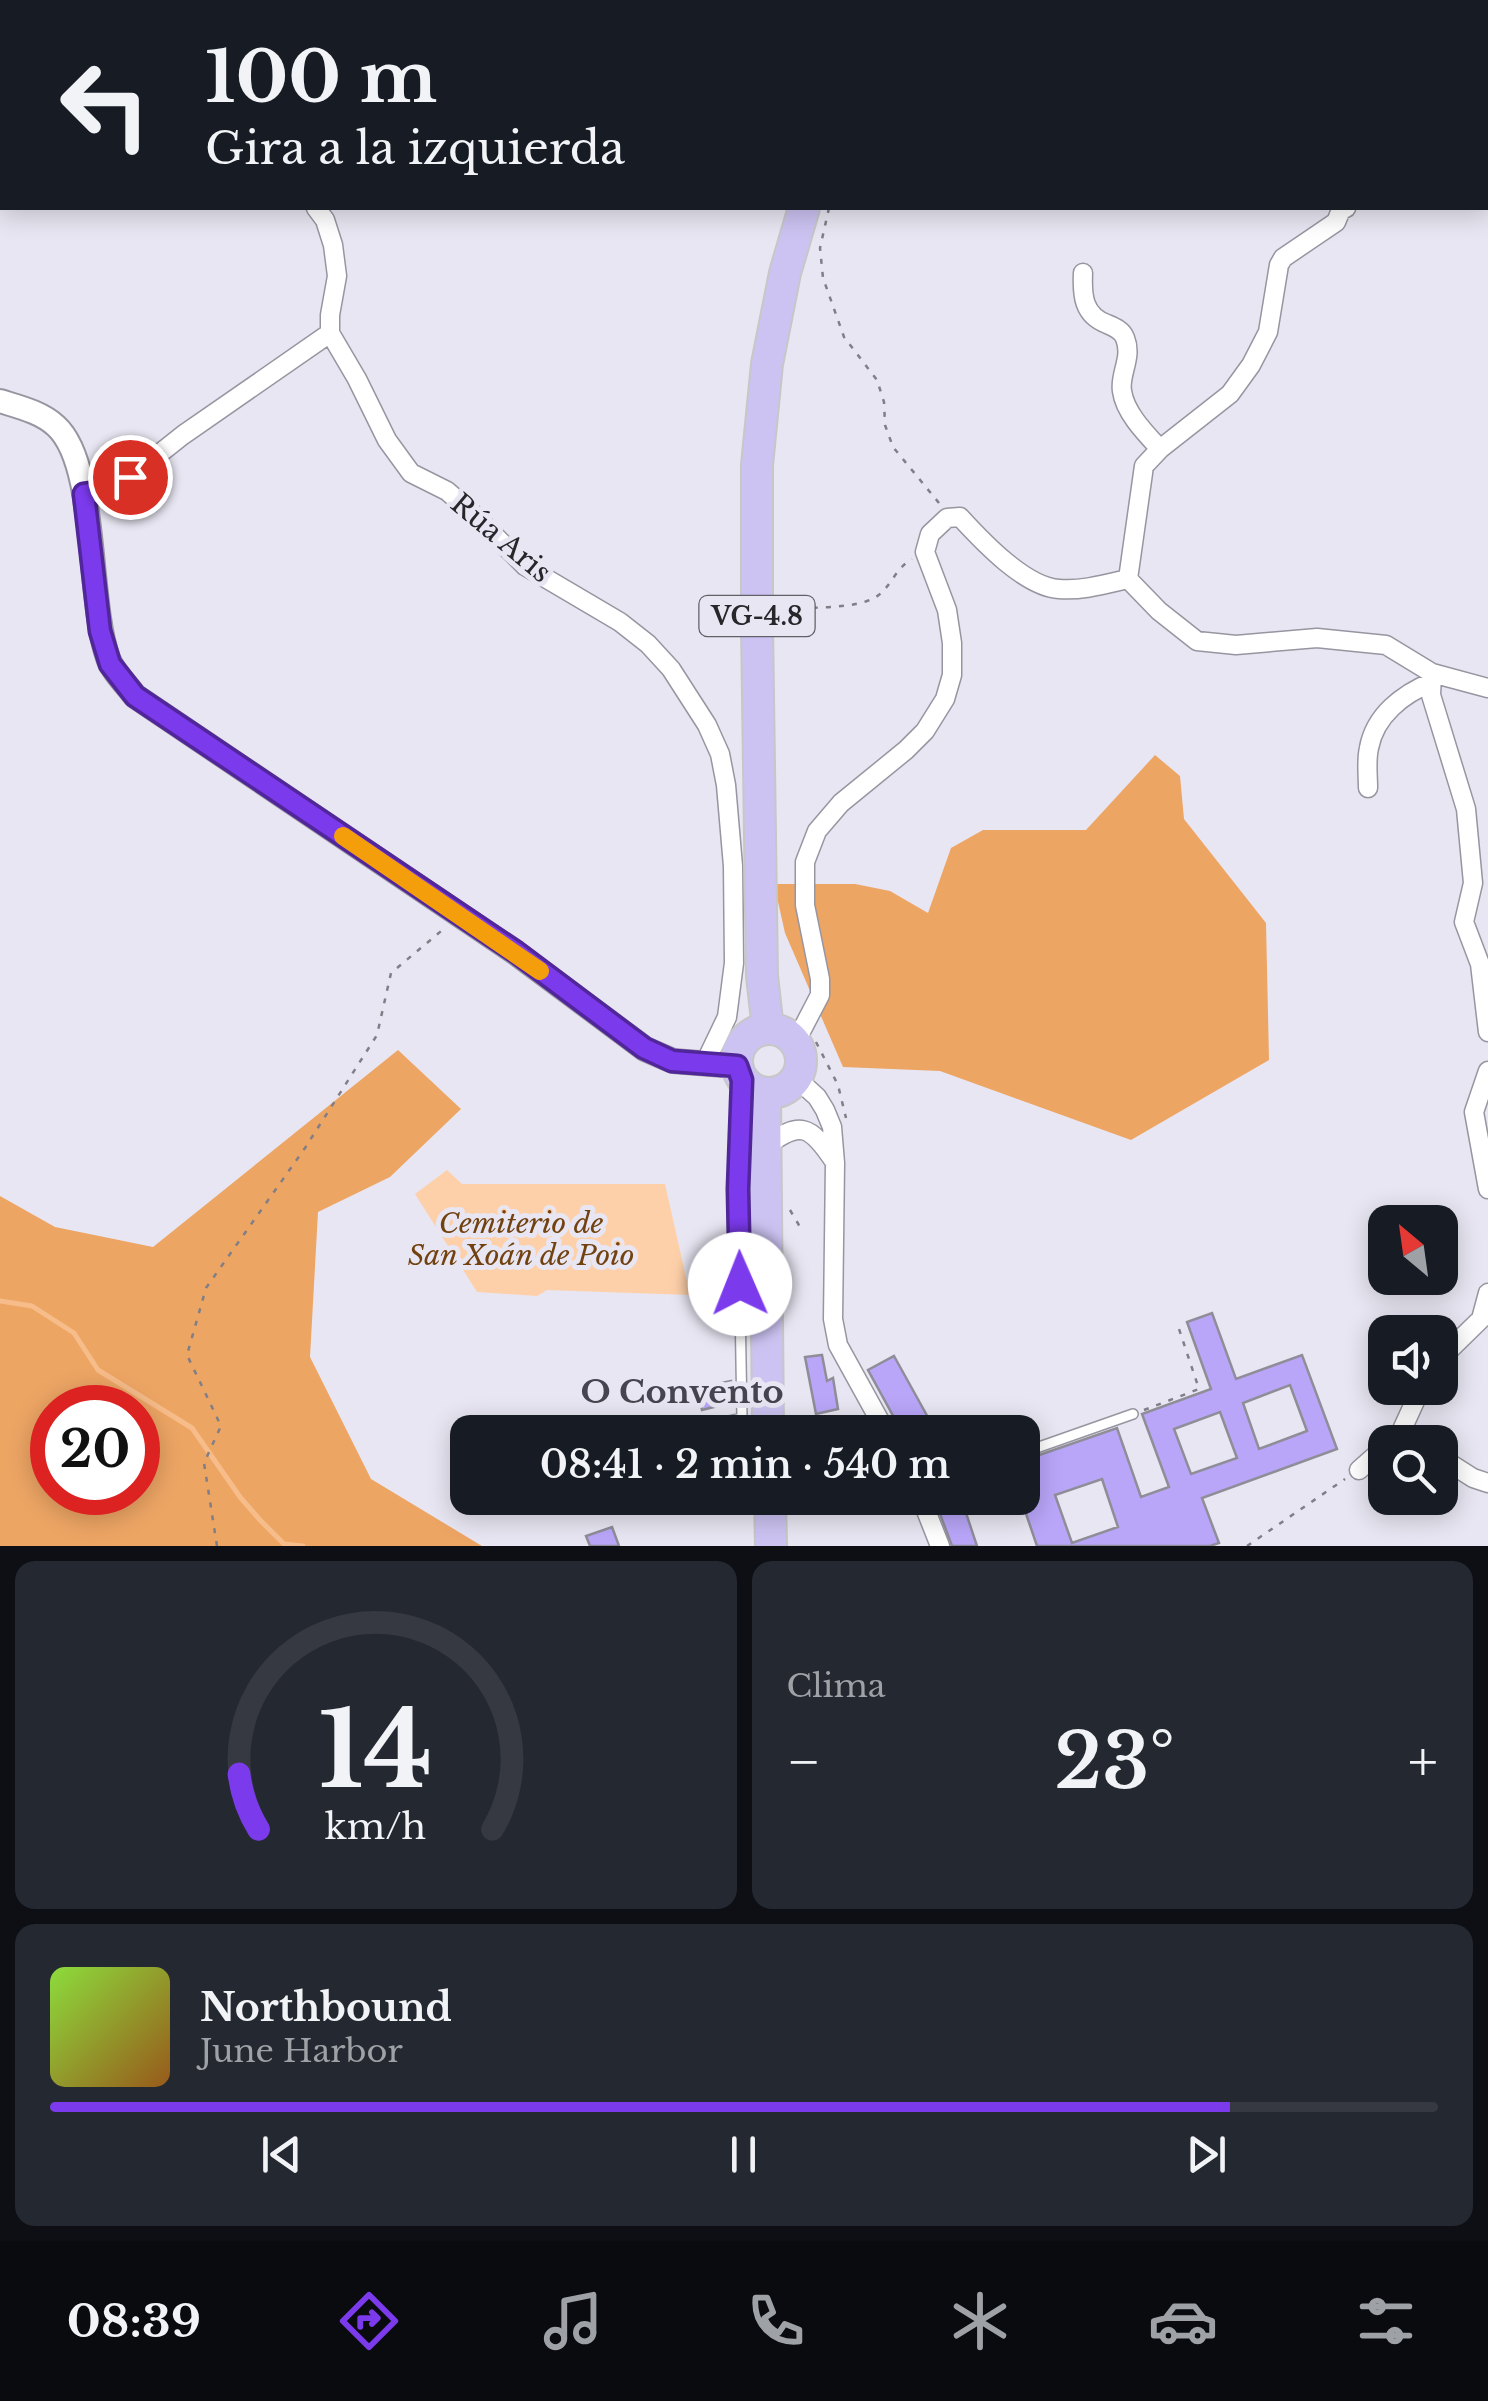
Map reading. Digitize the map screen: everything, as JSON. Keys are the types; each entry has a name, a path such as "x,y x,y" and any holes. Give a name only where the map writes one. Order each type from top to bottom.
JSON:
{"highway":[{"name":"VG-4.8","path":"768,1029 761,936 757,465 766,364 784,273 803,210"},
{"path":"748,1080 783,1090 796,1078 801,1060 795,1042 778,1030 768,1029 748,1037 737,1056 748,1080 765,1146 768,1415"},
{"path":"770,1515 771,1546"}],"street":[{"path":"84,494 106,491 130,477 210,415 330,333 337,276 333,245 317,210"},
{"path":"1128,579 1144,466 1230,394 1268,332 1284,258 1336,222 1341,210"},
{"path":"1083,272 1082,298 1088,309 1125,338 1128,360 1121,390 1128,408 1160,449"},
{"name":"Rúa Aris","path":"330,333 386,440 412,473 447,491 525,566 620,622 648,644 671,669 707,725 720,754 726,785 733,866 734,963 726,1017 704,1065"},
{"path":"0,401 32,411 59,428 70,443 84,494 100,631 110,664 135,696 516,952 644,1048 672,1061 704,1065 748,1080"},
{"path":"795,1042 820,995 805,890 805,862 817,831 841,803 925,731 945,699 952,674 947,610 925,552 930,534 947,518 960,517 1004,561 1056,590 1090,588 1128,579"},
{"path":"1128,579 1197,642 1236,645 1317,638 1386,645 1432,677 1488,688"},
{"path":"1368,788 1368,749 1375,729 1390,708 1432,677"},
{"path":"1432,677 1431,695 1466,809 1474,883 1464,922 1480,964 1488,1032"},
{"path":"1488,1071 1474,1112 1488,1189"},
{"path":"796,1078 816,1097 832,1127 835,1333 845,1360 876,1415"},
{"path":"765,1146 782,1133 804,1129 815,1134 835,1163"},
{"path":"1458,1341 1481,1319 1488,1293"},
{"path":"1358,1470 1368,1463"},
{"path":"1458,1468 1488,1483"},
{"path":"928,1515 940,1546"}],"lane":[{"path":"742,1415 738,1189 748,1080"},
{"path":"1040,1447 1133,1414"}],"path":[{"path":"829,210 820,248 823,278 844,337 877,380 893,446 938,500 947,518"},
{"path":"788,609 876,598 903,564 925,552"},
{"path":"217,1546 204,1462 220,1426 187,1355 206,1288 305,1148 378,1035 391,972 461,915"},
{"path":"1133,1414 1199,1389 1177,1324"},
{"path":"1248,1546 1358,1470"}],"green space":[{"name":"Cemiterio de San Xoán de Poio","path":"447,1170 462,1184 665,1184 690,1295 547,1290 537,1296 477,1292 415,1194"}],"shaded area":[{"path":"1155,755 1180,776 1184,819 1266,923 1269,1060 1131,1140 940,1071 843,1067 785,933 774,884 855,884 890,891 928,913 951,848 983,830 1086,830"},
{"path":"398,1050 461,1109 390,1177 318,1212 310,1357 371,1479 482,1546 0,1546 0,1196 55,1227 153,1247"}],"building":[{"path":"1212,1313 1236,1379 1302,1355 1337,1449 1202,1498 1219,1543 1210,1546 1037,1546 1026,1515 1040,1515 1040,1455 1117,1428 1141,1497 1169,1487 1142,1414 1211,1389 1187,1322","holes":["1290,1385 1307,1431 1259,1449 1243,1403","1220,1412 1237,1458 1191,1474 1174,1429","1102,1479 1118,1527 1072,1543 1055,1495"]},
{"path":"822,1355 827,1381 833,1378 838,1409 816,1414 805,1357"},
{"path":"894,1356 927,1415 893,1415 868,1370"},
{"path":"731,1381 734,1402 702,1410 697,1388"},
{"path":"940,1515 967,1515 977,1546 952,1546"},
{"path":"612,1527 619,1546 590,1546 586,1536"}],"waterway":[{"path":"0,1301 32,1306 74,1333 98,1370 192,1428 260,1520 284,1544 303,1546"}],"slow traffic":[{"path":"343,836 540,971"}],"district":[{"name":"O Convento","path":"682,1392"}],"route":[{"path":"130,477 106,491 84,494 100,631 110,664 135,696 516,952 644,1048 672,1061 737,1066 742,1080 740,1284"}]}
